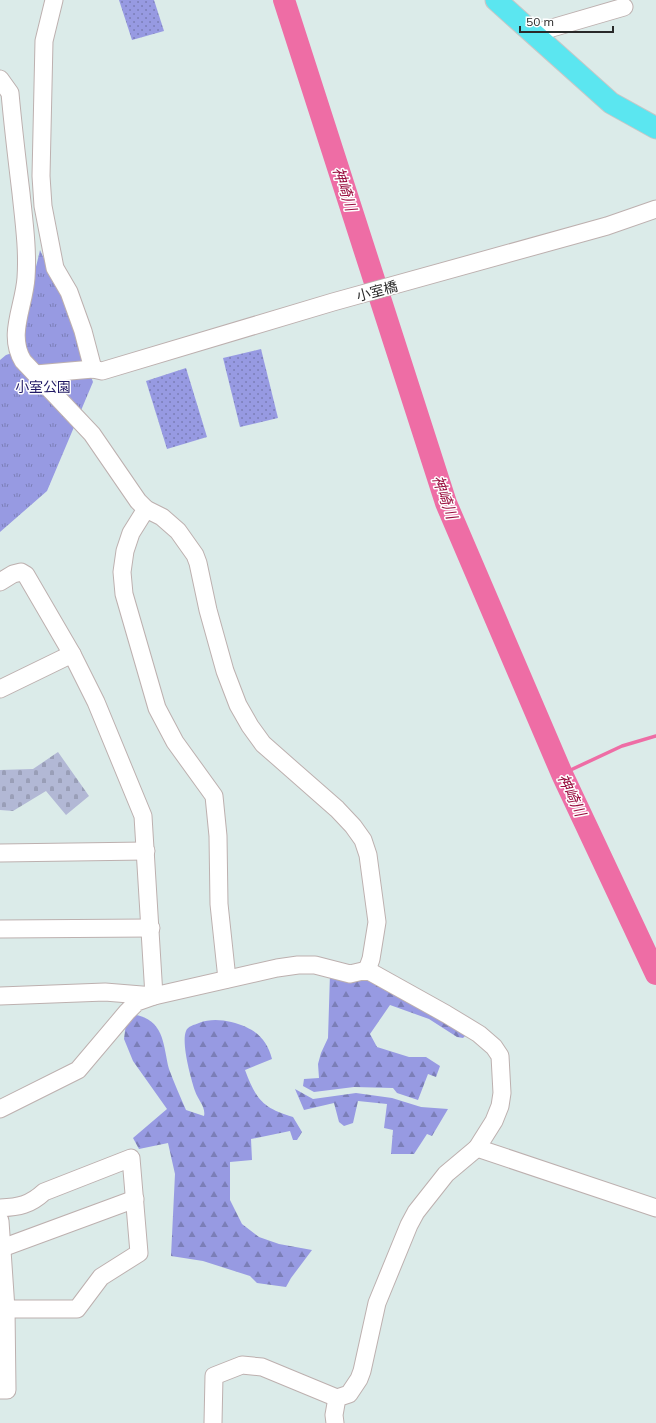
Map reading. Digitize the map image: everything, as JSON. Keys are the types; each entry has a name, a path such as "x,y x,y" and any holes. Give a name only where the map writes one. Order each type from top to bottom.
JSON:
{"main road":[{"path":"496,0 611,103 656,128"},
{"path":"516,0 611,103"}],"street":[{"path":"54,0 44,41 41,176 43,206 50,249 56,268 69,292 83,331 93,369"},
{"path":"545,30 624,7"},
{"path":"0,79 10,93 27,253 25,290 17,322 16,342 18,352 43,382 92,434 138,502 146,509 162,517 178,531 195,555 225,671 238,705 250,726 263,744 337,809 353,826 363,840 368,854 377,922 371,959 367,970"},
{"name":"小室橋","path":"43,382 93,369 102,371 333,302 607,226 656,209"},
{"path":"146,509 131,533 125,551 122,572 124,594 157,708 175,742 214,796 218,836 219,904 227,979"},
{"path":"0,582 13,574 21,572 26,575 72,654 96,702 143,816 154,996"},
{"path":"0,689 72,654"},
{"path":"0,853 146,851"},
{"path":"0,929 151,928"},
{"path":"0,1109 78,1070 137,1002 154,996 227,979 298,965 316,965 350,974 367,970 479,1034 494,1047 500,1056 502,1073 500,1106 494,1121 477,1148 446,1174 416,1212 377,1303 359,1379 349,1394 337,1398 262,1367 242,1365 214,1376 213,1423"},
{"path":"0,996 105,992 154,996"},
{"path":"477,1148 656,1208"},
{"path":"0,1208 13,1207 33,1202 44,1192 131,1158 139,1253 101,1276 77,1309 6,1309"},
{"path":"2,1248 135,1199"},
{"path":"0,1221 6,1309 7,1390 0,1390"},
{"path":"336,1423 334,1415 337,1398"}],"green space":[{"path":"119,0 154,0 164,31 132,40"},
{"name":"小室公園","path":"40,250 63,300 93,382 47,491 0,532 0,360 6,355 24,349 23,338 25,313"},
{"path":"261,349 278,418 240,427 223,358"},
{"path":"186,368 207,437 167,449 146,381"},
{"path":"58,752 89,796 66,815 46,791 13,811 0,810 0,770 33,769"},
{"path":"330,974 365,978 467,1034 463,1038 457,1037 429,1019 390,1005 370,1034 377,1047 409,1057 426,1057 440,1066 436,1077 428,1074 418,1100 397,1093 393,1088 354,1087 314,1092 303,1086 304,1079 319,1078 318,1064 328,1038"},
{"path":"136,1015 153,1023 158,1029 164,1043 169,1069 186,1110 204,1116 204,1110 195,1091 187,1061 185,1037 187,1029 191,1026 211,1020 229,1022 246,1027 260,1036 266,1044 272,1059 245,1070 249,1080 257,1095 267,1106 282,1114 293,1117 302,1132 297,1140 293,1140 290,1131 251,1139 252,1160 230,1162 230,1200 242,1224 259,1237 279,1244 312,1250 286,1287 257,1283 250,1276 203,1261 171,1256 175,1174 168,1143 139,1149 133,1138 167,1109 133,1061 124,1039 126,1023"},
{"path":"295,1089 313,1099 356,1093 392,1098 421,1107 448,1109 432,1136 427,1134 414,1154 391,1154 393,1130 384,1128 387,1104 358,1101 353,1123 344,1126 339,1122 334,1103 304,1110"}],"waterway":[{"name":"神崎川","path":"284,0 446,503 562,774 656,974"},
{"path":"562,774 622,746 656,736"}]}
